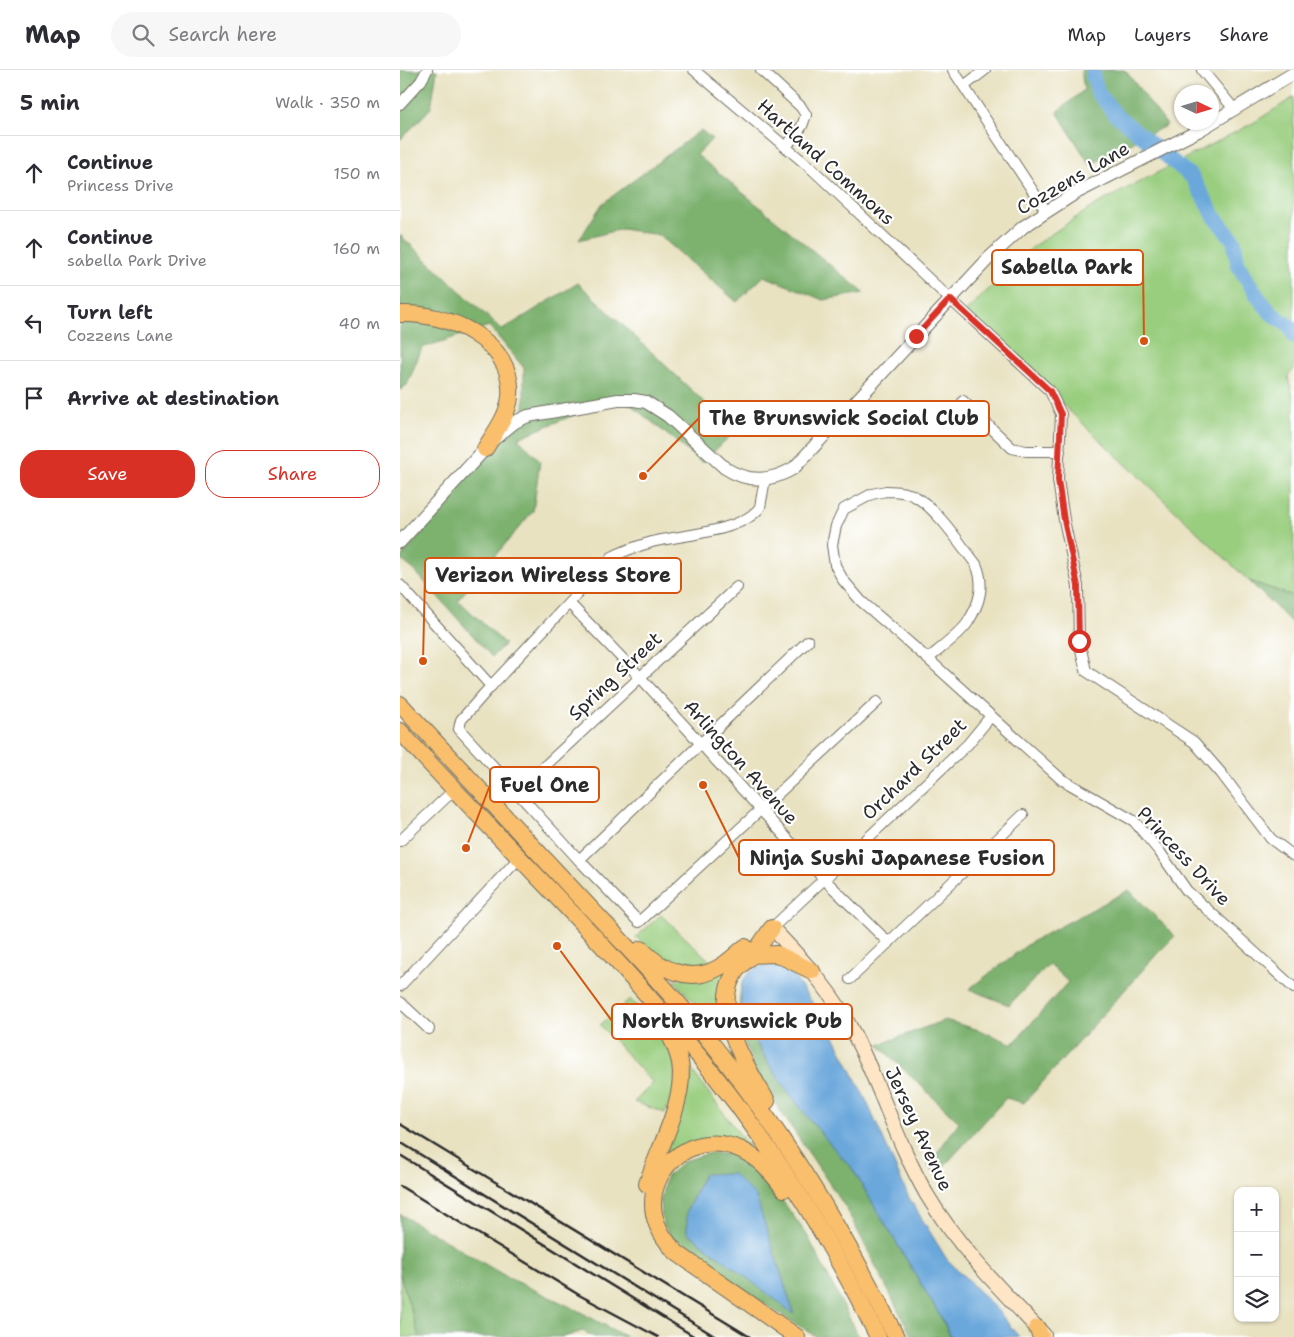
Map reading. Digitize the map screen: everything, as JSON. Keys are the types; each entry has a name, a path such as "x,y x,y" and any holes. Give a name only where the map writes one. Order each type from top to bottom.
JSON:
{"highway":[{"path":"400,314 417,313 436,316 462,326 486,342 502,361 508,376 510,398 505,415 485,449"},
{"path":"400,704 655,978 707,1038 740,1080 799,1164 847,1243 896,1337"},
{"path":"400,731 501,841 520,857 694,1049 748,1120 782,1169 829,1246 878,1337"},
{"path":"574,890 652,960 663,967 679,973 697,975 717,969 772,928"},
{"path":"772,928 751,955 736,970 730,982 727,1006 736,1044 799,1164"},
{"path":"751,955 777,954 812,971"},
{"path":"654,1003 680,1060 681,1080 677,1102 644,1193 644,1208 649,1231 660,1249 676,1265 780,1337"},
{"path":"797,1337 698,1269 672,1248 663,1238 654,1215 653,1201 656,1186 662,1172 672,1160 687,1150 709,1144 732,1146 750,1155 763,1165 829,1246"}],"main road":[{"name":"Jersey Avenue","path":"772,928 826,988 848,1023 910,1161 934,1206 966,1249 1041,1334"}],"street":[{"path":"400,104 421,81 427,70"},
{"name":"Hartland Commons","path":"694,70 813,170 1050,391 1061,414 1060,451"},
{"path":"761,70 806,115 802,126 786,146"},
{"path":"953,70 1046,211"},
{"path":"964,86 985,70"},
{"path":"1202,70 1234,110"},
{"name":"Cozzens Lane","path":"765,479 775,477 794,468 950,299 1005,242 1023,227 1074,194 1234,110 1294,73"},
{"path":"400,542 485,449 515,422 528,416 612,400 646,402 662,411 730,472 748,478 765,479 760,507 748,519 692,535 653,542 623,551 612,557 491,686 462,720 460,728 579,860 639,922 877,702"},
{"path":"963,402 1012,448 1026,451 1060,451 1058,480 1064,520 1078,586 1079,641 1086,671 1194,742 1221,773 1271,838 1294,856"},
{"name":"Princess Drive","path":"928,659 968,624 981,594 981,574 976,564 942,521 915,496 886,491 872,494 844,509 836,526 832,545 834,565 843,580 861,601 1061,779 1134,822 1159,851 1187,891 1294,988"},
{"path":"400,585 491,686"},
{"name":"Spring Street","path":"517,792 737,587"},
{"name":"Arlington Avenue","path":"569,603 640,677 824,879 889,943"},
{"path":"579,860 808,641"},
{"name":"Orchard Street","path":"772,928 968,744 991,716"},
{"path":"400,841 454,790"},
{"path":"850,979 1023,815"},
{"path":"400,986 520,857"},
{"path":"400,1002 428,1029"}],"green space":[{"path":"400,70 437,70 431,108 400,140"},
{"path":"1081,70 1125,70 1167,125 1090,165 1057,112 1084,90"},
{"path":"1294,97 1294,370 1288,376 1294,401 1294,596 1249,581 965,312 1035,245 1095,205 1253,123"},
{"path":"701,130 712,139 697,155 864,293 823,300 764,276 737,302 659,235 622,229 579,240 602,204"},
{"path":"400,235 502,330 578,283 735,431 702,463 620,396 518,438 540,461 533,511 458,600 505,644 492,657 413,569 400,559 524,408 524,368 489,326 422,348 407,385 400,390"},
{"path":"1249,581 1294,596 1294,625"},
{"path":"1129,890 1175,936 1024,1103 1006,1098 937,1174 928,1166 959,1122 878,1045 945,1020 979,1030 1013,1044 1068,982 1049,964 1009,1005 969,989 1031,942"},
{"path":"661,915 712,963 690,970 662,962 636,937"},
{"path":"726,971 727,1039 674,980"},
{"path":"741,988 746,1019 759,1048 808,1116 850,1165 951,1337 912,1337 846,1208 758,1078 737,1022"},
{"path":"630,999 660,1029 674,1059 675,1087 665,1113 634,1102 653,1083 600,1025"},
{"path":"690,1068 750,1148 727,1138 663,1159 687,1087"},
{"path":"710,1153 738,1155 761,1171 807,1235 859,1337 817,1337 702,1265 673,1239 663,1225 660,1204 666,1177 684,1161"},
{"path":"400,1214 507,1277 577,1310 626,1337 594,1337 583,1331 564,1337 419,1337 400,1274"},
{"path":"400,1274 419,1337 400,1337"}],"water":[{"path":"769,965 784,968 794,977 828,1024 866,1100 909,1198 946,1258 999,1312 1019,1337 951,1337 850,1165 789,1093 766,1059 749,1027 741,998 746,976"},
{"path":"704,1174 733,1174 756,1197 794,1314 687,1232 687,1211"}],"waterway":[{"path":"1093,70 1098,93 1116,115 1192,177 1216,219 1234,241 1238,265 1258,297 1271,313 1292,328 1294,336"}],"railway":[{"path":"400,1124 750,1337"},
{"path":"400,1142 716,1337"},
{"path":"400,1155 695,1337"},
{"path":"400,1186 579,1295 658,1337"}],"place":[{"name":"Sabella Park","path":"1144,341"},
{"name":"The Brunswick Social Club","path":"643,476"},
{"name":"Verizon Wireless Store","path":"423,661"},
{"name":"Ninja Sushi Japanese Fusion","path":"703,785"},
{"name":"Fuel One","path":"466,848"},
{"name":"North Brunswick Pub","path":"557,946"}],"route":[{"path":"916,336 950,299 1050,391 1061,414 1058,480 1064,520 1078,586 1079,641"}]}
